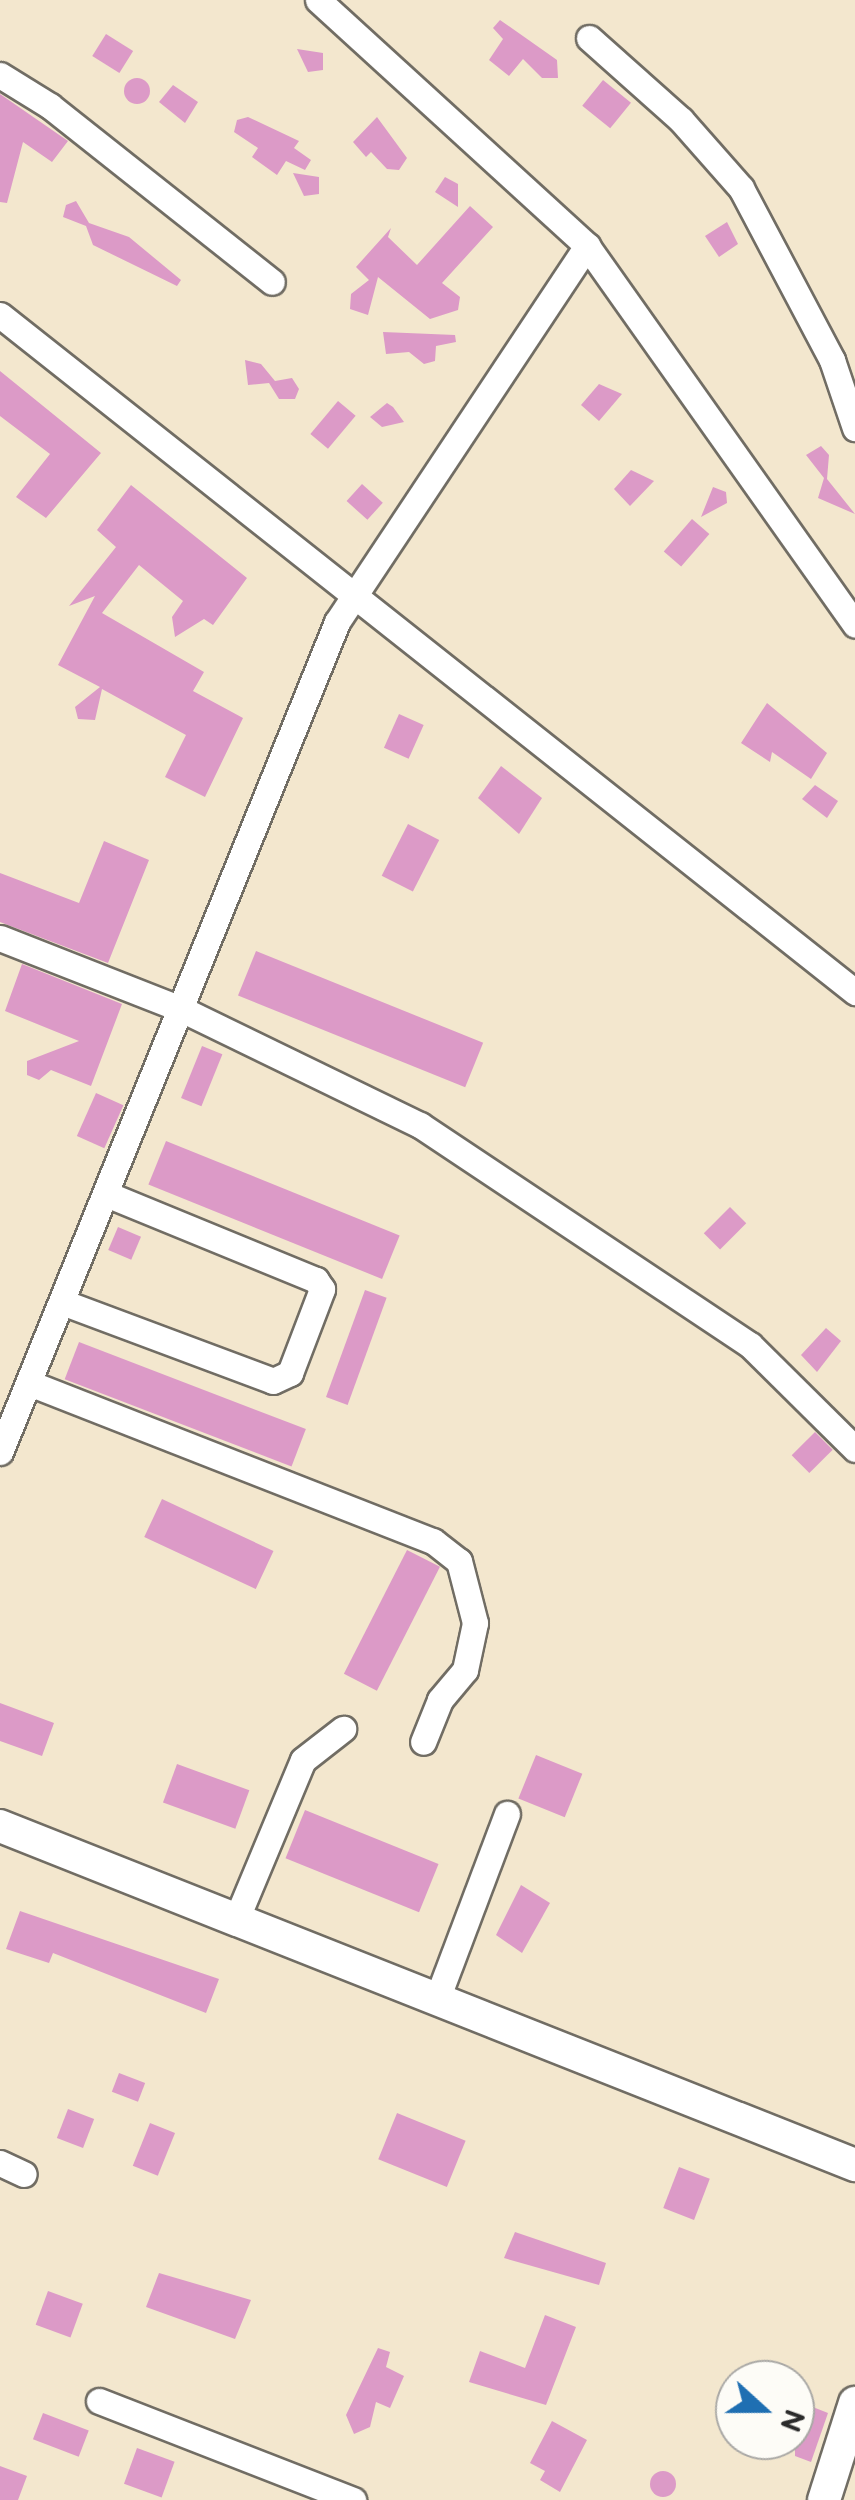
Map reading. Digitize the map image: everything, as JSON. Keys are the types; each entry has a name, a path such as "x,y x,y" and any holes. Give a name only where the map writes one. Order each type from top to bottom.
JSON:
{"main road":[{"path":"0,1826 855,2165"},
{"path":"824,2500 855,2403"}],"street":[{"path":"318,0 587,246 855,625"},
{"path":"589,38 681,120 741,188 832,360 855,428"},
{"path":"0,75 50,106 272,282"},
{"path":"0,1452 337,622 354,601 456,436 587,246"},
{"path":"0,315 354,601 855,992"},
{"path":"0,938 180,1009 420,1125 750,1346 855,1450"},
{"path":"62,1302 273,1381 290,1373 322,1289 316,1280 106,1194"},
{"path":"29,1383 433,1541 459,1562 475,1623 465,1670 440,1700 424,1742"},
{"path":"236,1920 303,1760 343,1728"},
{"path":"437,2000 507,1814"},
{"path":"0,2164 24,2174"},
{"path":"99,2400 353,2500"}],"building":[{"path":"500,20 557,60 558,78 542,78 523,59 509,76 489,60 503,39 493,28"},
{"path":"106,34 133,51 119,73 92,56"},
{"path":"297,49 323,53 323,70 308,72"},
{"path":"137,78 146,82 150,91 146,100 137,104 128,100 124,91 128,82"},
{"path":"603,80 631,103 610,128 582,106"},
{"path":"173,85 198,102 185,123 159,102"},
{"path":"0,94 68,141 52,162 23,142 7,203 0,202"},
{"path":"248,117 299,141 294,148 311,160 305,170 286,161 277,175 252,157 258,148 234,132 237,120"},
{"path":"377,117 407,158 399,170 387,169 371,152 366,157 353,142"},
{"path":"293,173 319,177 319,194 304,196"},
{"path":"445,177 458,184 458,207 435,192"},
{"path":"76,201 89,223 129,237 181,280 177,286 93,245 86,226 63,217 66,205"},
{"path":"470,206 493,227 442,283 460,297 458,310 430,319 378,277 368,315 350,309 351,294 369,280 356,267 391,228 388,237 417,265"},
{"path":"727,222 738,244 719,257 705,236"},
{"path":"383,332 455,335 456,342 436,346 435,361 424,364 409,352 386,354"},
{"path":"245,360 261,364 275,381 292,378 299,389 295,399 279,399 269,383 248,385"},
{"path":"0,371 101,453 46,518 16,497 50,454 0,416"},
{"path":"599,384 622,394 599,421 581,405"},
{"path":"338,401 356,416 328,449 310,434"},
{"path":"387,403 404,422 382,427 370,417"},
{"path":"821,446 829,455 827,479 855,514 818,498 824,478 806,455"},
{"path":"631,470 654,481 630,506 614,489"},
{"path":"362,484 383,503 367,520 347,501"},
{"path":"131,485 247,578 213,625 204,619 175,637 172,617 183,601 139,565 102,613 204,672 193,691 243,718 205,797 165,777 186,735 102,689 95,720 78,719 75,707 100,687 58,665 95,596 69,606 116,547 97,530"},
{"path":"713,487 726,492 727,503 701,517"},
{"path":"692,519 709,534 681,567 664,551"},
{"path":"767,703 827,753 811,779 772,752 770,762 741,743"},
{"path":"399,714 424,725 409,759 384,748"},
{"path":"501,766 542,798 519,834 478,798"},
{"path":"815,785 838,801 827,818 802,799"},
{"path":"408,824 439,840 413,892 382,876"},
{"path":"104,841 149,860 108,963 0,922 0,873 79,903"},
{"path":"256,951 483,1043 465,1087 238,996"},
{"path":"22,964 122,1004 91,1086 51,1070 39,1080 27,1075 27,1061 79,1041 5,1011"},
{"path":"202,1046 222,1054 201,1106 181,1098"},
{"path":"96,1093 123,1105 104,1148 77,1136"},
{"path":"166,1141 400,1235 382,1279 148,1185"},
{"path":"730,1207 746,1223 720,1249 704,1233"},
{"path":"118,1227 141,1237 131,1260 108,1250"},
{"path":"365,1290 387,1298 348,1405 326,1397"},
{"path":"826,1328 841,1341 817,1372 801,1355"},
{"path":"79,1342 306,1429 292,1466 65,1379"},
{"path":"815,1432 833,1450 809,1473 792,1455"},
{"path":"162,1499 273,1551 256,1589 144,1537"},
{"path":"407,1550 440,1567 377,1691 344,1674"},
{"path":"0,1703 54,1723 42,1756 0,1741"},
{"path":"536,1755 582,1774 565,1817 518,1799"},
{"path":"177,1764 249,1790 235,1829 163,1803"},
{"path":"305,1810 439,1864 419,1912 286,1858"},
{"path":"521,1885 550,1903 522,1953 496,1935"},
{"path":"20,1911 219,1979 206,2013 53,1953 49,1963 6,1949"},
{"path":"119,2073 145,2083 138,2102 112,2092"},
{"path":"68,2109 94,2119 83,2148 57,2138"},
{"path":"397,2113 466,2141 447,2187 378,2159"},
{"path":"150,2123 175,2133 158,2176 133,2166"},
{"path":"679,2167 710,2179 694,2220 663,2208"},
{"path":"515,2232 606,2263 599,2285 504,2258"},
{"path":"159,2273 251,2300 235,2339 146,2307"},
{"path":"48,2291 83,2304 70,2337 36,2325"},
{"path":"545,2315 576,2327 546,2405 469,2382 480,2351 525,2368"},
{"path":"378,2348 390,2352 386,2367 404,2376 390,2408 376,2402 370,2427 354,2434 346,2415"},
{"path":"815,2408 828,2413 815,2450"},
{"path":"43,2413 89,2431 79,2457 33,2439"},
{"path":"552,2421 587,2440 560,2492 540,2480 545,2471 530,2463"},
{"path":"137,2448 175,2462 162,2497 124,2484"},
{"path":"0,2466 27,2476 18,2500 0,2500"},
{"path":"663,2471 672,2475 676,2484 672,2493 663,2497 654,2493 650,2484 654,2475"}]}
